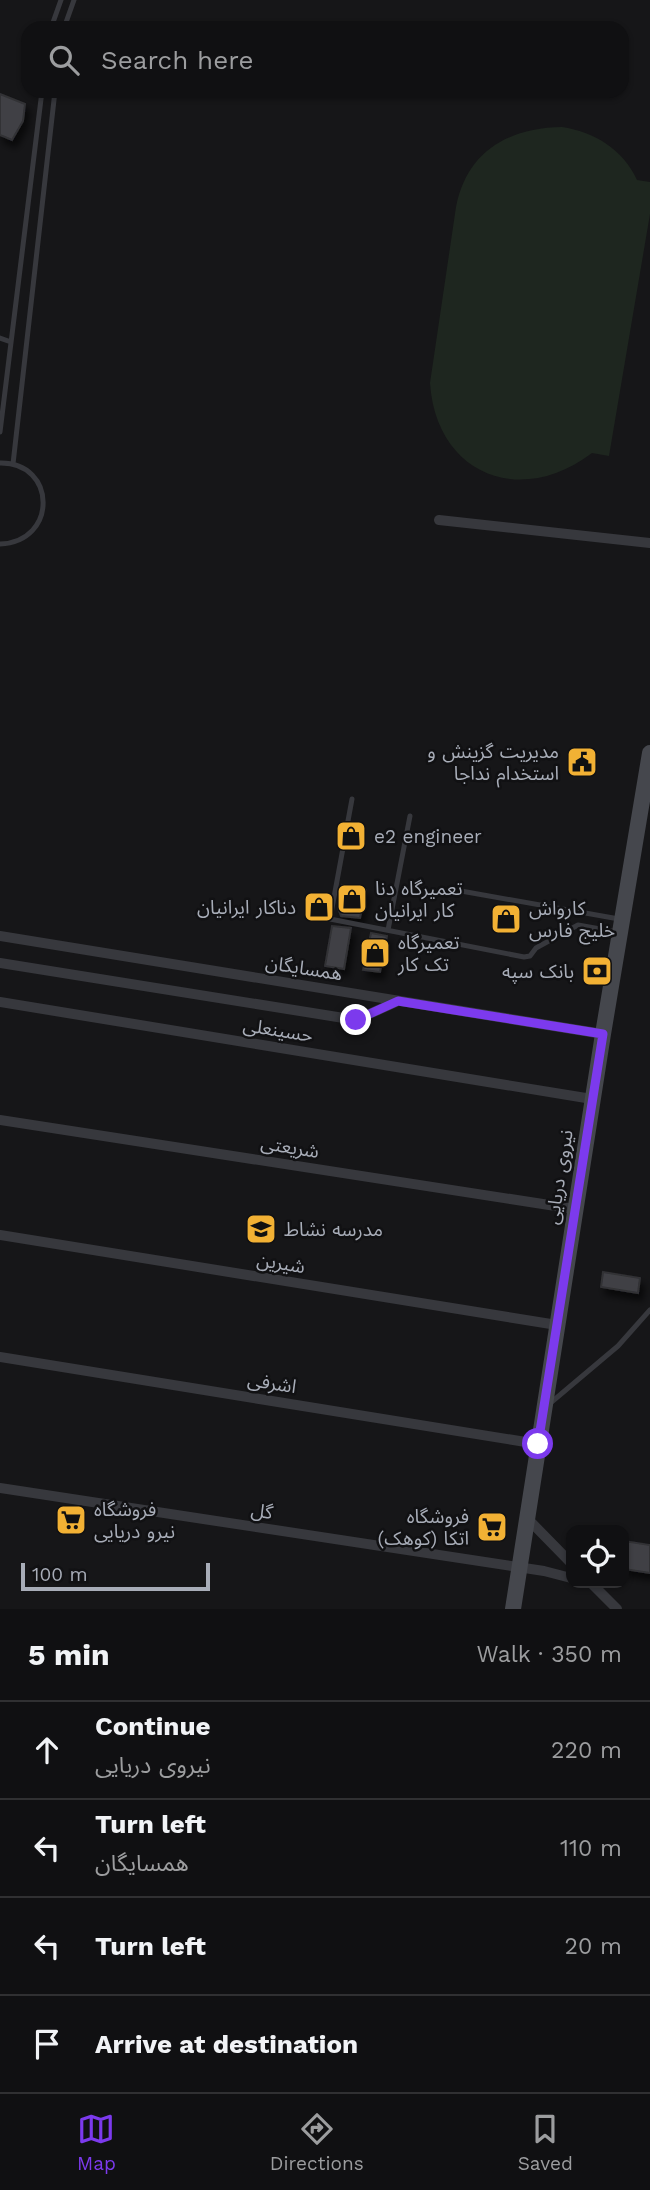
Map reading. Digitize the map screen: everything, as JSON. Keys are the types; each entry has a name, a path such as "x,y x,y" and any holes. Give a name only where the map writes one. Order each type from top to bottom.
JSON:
{"main road":[{"name":"نیروی دریایی","path":"513,1609 650,753"}],"street":[{"path":"439,520 650,542"},
{"name":"همسایگان","path":"0,936 603,1034"},
{"path":"0,963 356,1020 398,1001"},
{"name":"حسینعلی","path":"0,1002 593,1099"},
{"name":"شریعتی","path":"0,1120 575,1209"},
{"name":"شیرین","path":"0,1235 557,1325"},
{"name":"اشرفی","path":"0,1357 538,1444"},
{"name":"گل","path":"0,1488 544,1571 566,1577"},
{"path":"526,1517 566,1558"},
{"path":"594,1588 617,1609"}],"lane":[{"path":"53,21 61,0"},
{"path":"66,21 74,0"},
{"path":"0,432 41,98"},
{"path":"13,464 54,98"},
{"path":"0,338 11,342"},
{"path":"0,463 23,467 34,476 41,488 44,502 42,516 35,529 11,544 0,544"},
{"path":"352,799 330,919 524,957 530,956 536,948 578,925 621,926"},
{"path":"388,930 410,816"},
{"path":"461,891 621,926"},
{"path":"543,1409 618,1346 650,1310"}],"shaded area":[{"path":"562,127 585,133 606,144 624,159 637,180 650,182 650,214 609,456 592,453 565,470 537,478 511,479 486,473 465,460 448,440 436,414 430,383 456,207 469,171 492,147 507,138 542,128"}],"building":[{"path":"0,94 25,104 23,121 12,140 0,135"},
{"name":"تعمیرگاه دنا کار ایرانیان","path":"342,885 366,890 360,918 341,916 338,908"},
{"path":"332,926 351,928 344,969 325,966"},
{"name":"تعمیرگاه تک کار","path":"371,933 387,936 380,972 363,970"},
{"path":"603,1272 640,1278 638,1293 601,1287"},
{"path":"629,1542 650,1545 650,1573 629,1570"}],"place":[{"name":"مدیریت گزینش و استخدام نداجا","path":"582,762"},
{"name":"e2 engineer","path":"351,836"},
{"name":"تعمیرگاه دنا کار ایرانیان","path":"352,899"},
{"name":"دناکار ایرانیان","path":"319,907"},
{"name":"کارواش خلیج فارس","path":"506,919"},
{"name":"تعمیرگاه تک کار","path":"375,953"},
{"name":"بانک سپه","path":"597,971"},
{"name":"مدرسه نشاط","path":"261,1229"},
{"name":"فروشگاه نیرو دریایی","path":"71,1520"},
{"name":"فروشگاه اتکا (کوهک)","path":"492,1527"}],"route":[{"path":"356,1020 398,1001 603,1034 538,1444"}]}
